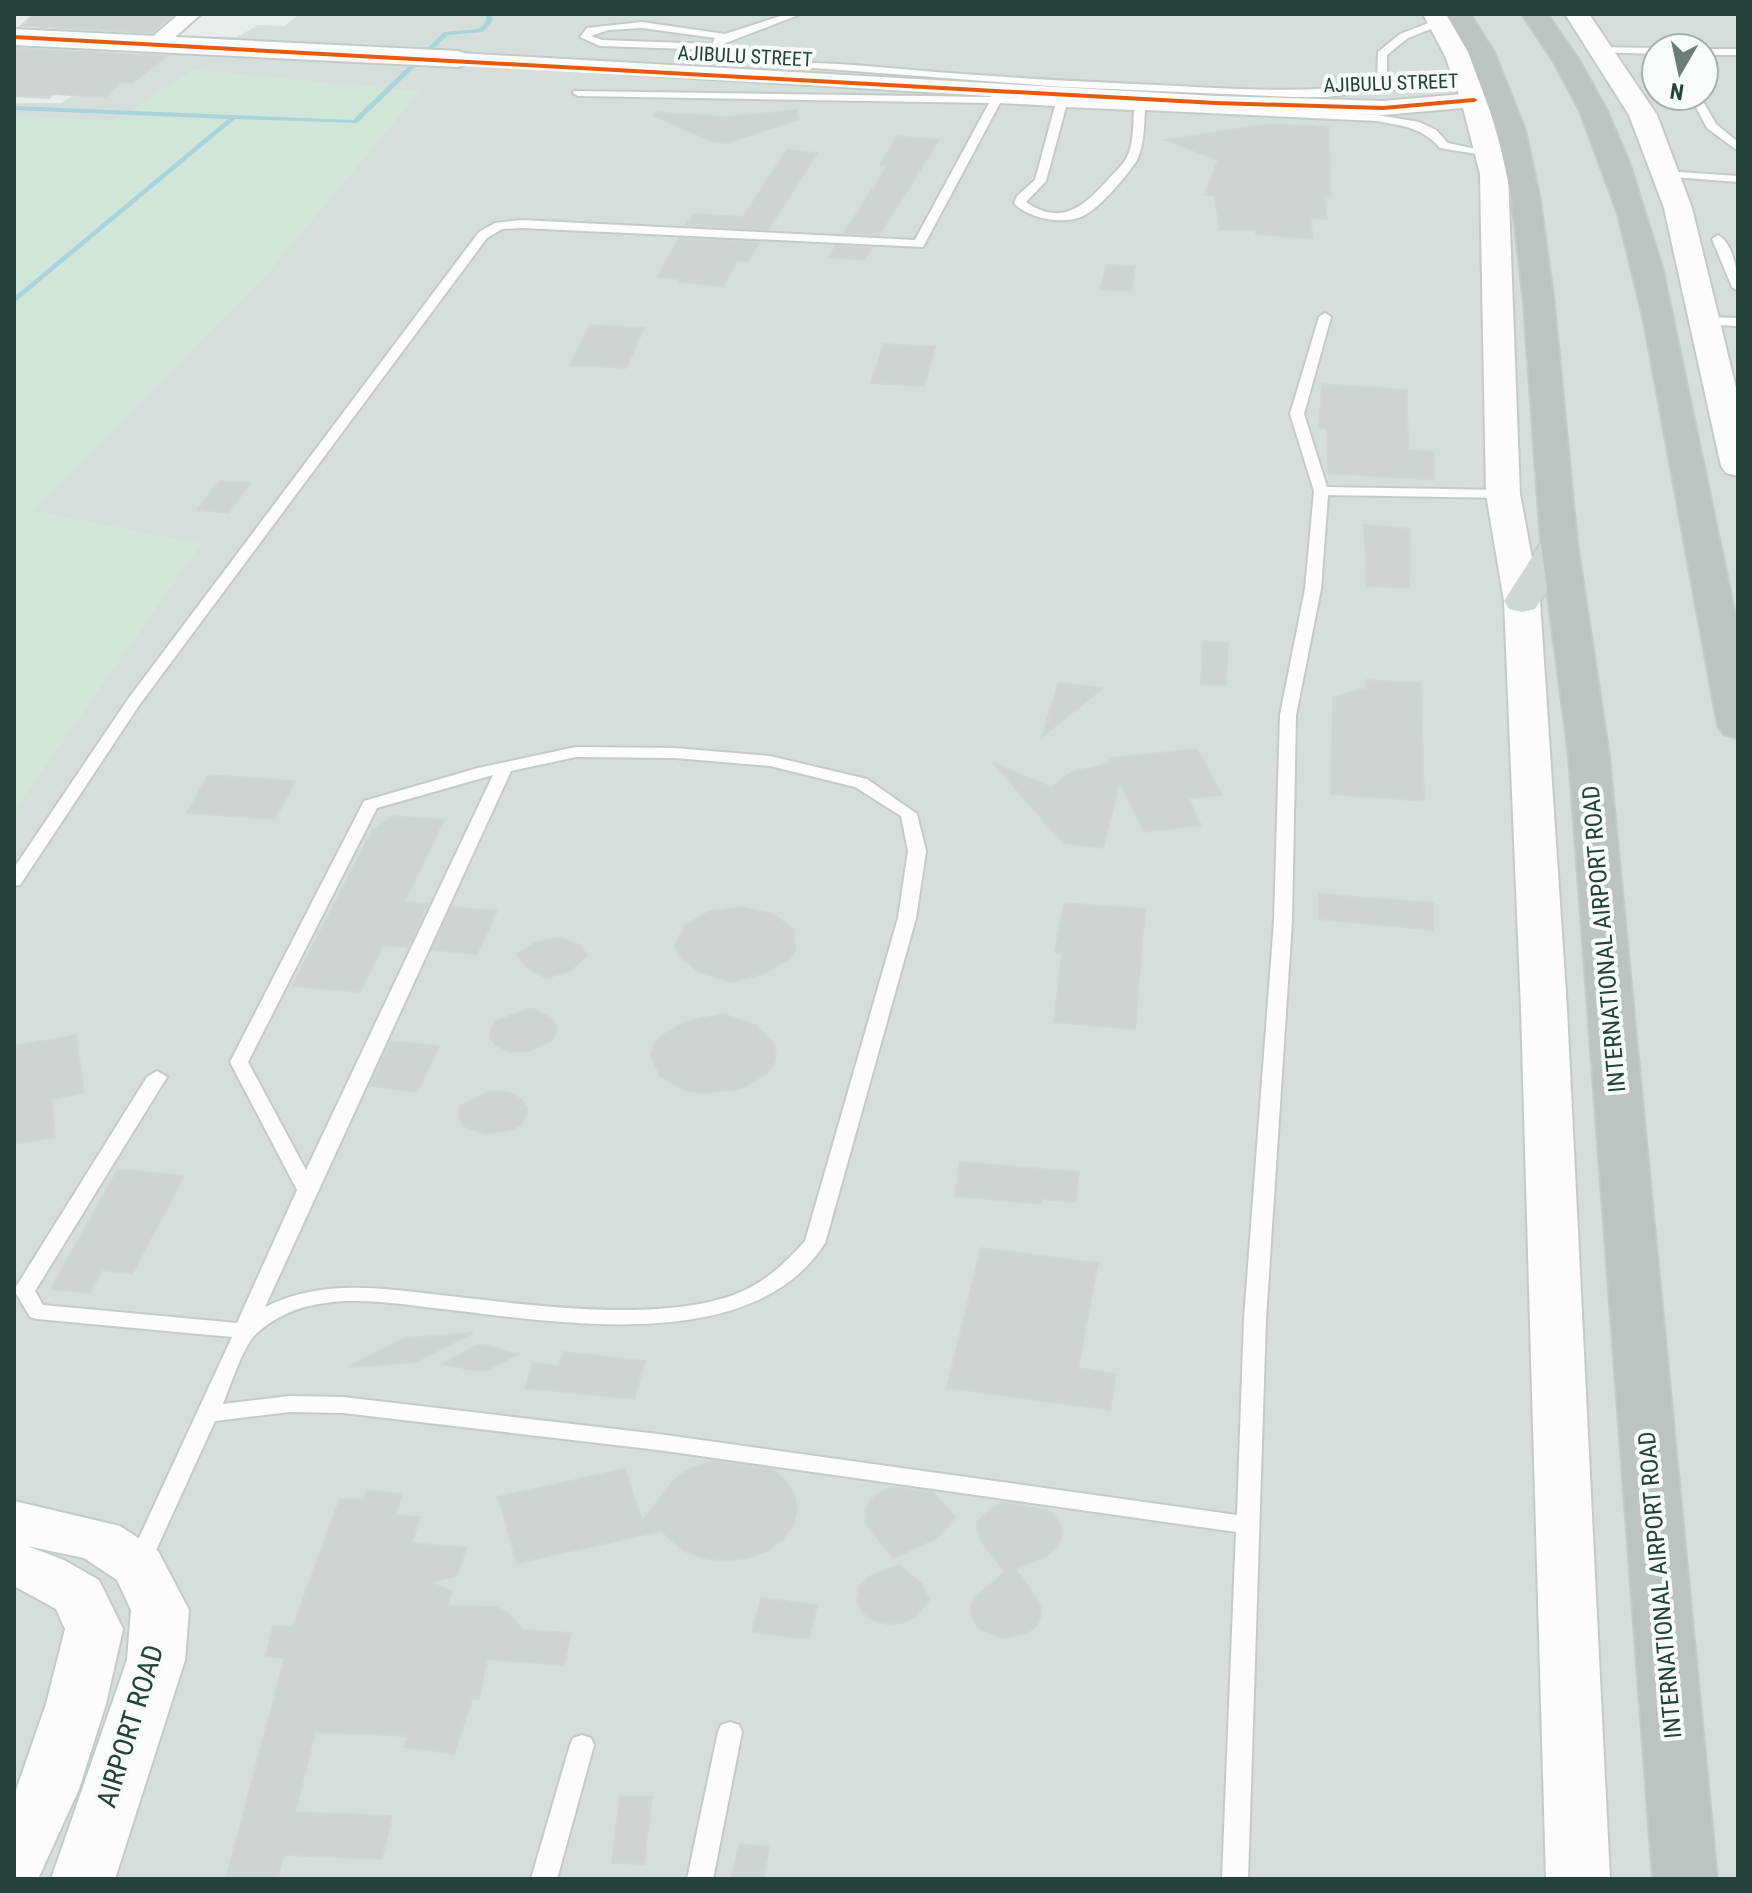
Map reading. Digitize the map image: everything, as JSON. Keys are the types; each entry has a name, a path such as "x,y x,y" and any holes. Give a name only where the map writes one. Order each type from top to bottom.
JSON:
{"highway":[{"path":"1534,14 1590,100 1636,217 1725,595 1738,726"},
{"name":"INTERNATIONAL AIRPORT ROAD","path":"1444,17 1481,52 1504,109 1526,200 1539,304 1559,543 1589,756 1685,1879"}],"main road":[{"path":"1577,14 1643,115 1678,208 1733,426 1738,466"},
{"path":"1444,17 1478,115 1494,174 1503,494 1522,601 1544,1009 1578,1879"},
{"name":"AJIBULU STREET","path":"14,37 458,59"},
{"path":"1522,601 1559,543"},
{"path":"14,1522 100,1541 138,1566"},
{"path":"14,1563 44,1575 79,1595 94,1629 76,1704 48,1789 14,1864"},
{"name":"AIRPORT ROAD","path":"83,1879 156,1660 160,1610 138,1566"}],"street":[{"path":"158,42 191,14"},
{"name":"AJIBULU STREET","path":"458,59 997,96 1383,97 1478,115"}],"lane":[{"path":"796,14 723,42 600,43 585,37 591,30 618,26 682,28 723,42 736,54 786,61 1047,84 1383,97 1478,115"},
{"path":"1383,97 1382,54 1404,36 1444,17"},
{"path":"1603,53 1640,54"},
{"path":"578,93 997,96 1061,104 1396,120 1425,127 1444,146 1478,115"},
{"path":"14,881 134,702 483,235 499,226 522,224 919,244 997,96"},
{"path":"1061,104 1040,181 1021,198 1020,203 1030,210 1068,215 1084,211 1095,196 1124,172 1133,157 1140,108"},
{"path":"1704,112 1711,126 1738,148"},
{"path":"1665,174 1738,179"},
{"path":"1718,239 1738,287"},
{"path":"1235,1879 1255,1319 1283,921 1288,715 1313,589 1321,491 1297,414 1325,317"},
{"path":"1705,321 1738,322"},
{"path":"1321,491 1503,494"},
{"path":"157,1077 24,1291 37,1312 245,1331 268,1312 299,1299 343,1292 594,1317 705,1309 751,1295 785,1275 815,1243 907,918 917,851 909,814 861,783 770,761 675,753 576,752 505,767 370,805 239,1062 307,1190"},
{"path":"138,1566 307,1190 505,767"},
{"path":"207,1414 290,1404 343,1405 658,1442 1248,1525"},
{"path":"700,1879 730,1732"},
{"path":"544,1879 582,1745"}],"shaded area":[{"path":"300,14 1738,14 1738,1879 14,1879 14,103 61,103 173,35 237,37 258,25 284,26"}],"green space":[{"path":"193,70 420,91 267,274 34,511 201,544 14,811 14,116 113,121"}],"building":[{"path":"34,14 174,14 152,33 21,26"},
{"path":"14,48 167,56 132,83 120,82 105,97 53,94 49,98 14,96"},
{"path":"797,110 799,119 727,143 714,142 654,116 655,112 727,117"},
{"path":"1269,124 1328,127 1331,196 1324,196 1327,219 1311,218 1312,239 1256,234 1257,230 1220,230 1215,196 1205,195 1218,160 1166,140"},
{"path":"897,136 939,140 879,235 844,233 888,165 880,165"},
{"path":"787,150 817,153 768,230 686,225 693,214 743,217"},
{"path":"679,238 760,242 748,261 737,260 723,286 658,277"},
{"path":"836,246 872,248 864,260 828,257"},
{"path":"1106,265 1135,266 1131,291 1100,289"},
{"path":"590,325 644,328 626,368 570,365"},
{"path":"884,344 935,347 924,386 871,383"},
{"path":"1322,384 1407,390 1408,450 1434,452 1434,480 1328,473 1327,428 1319,428"},
{"path":"220,481 250,483 229,513 197,510"},
{"path":"1364,525 1410,529 1409,588 1367,586"},
{"path":"1203,641 1228,643 1226,685 1201,684"},
{"path":"1366,680 1421,683 1424,801 1331,794 1333,697 1367,688"},
{"path":"1058,683 1103,688 1042,737"},
{"path":"1197,749 1222,795 1188,798 1201,825 1144,832 1120,781 1103,848 1063,843 993,763 1051,787 1072,772 1111,763 1109,758"},
{"path":"208,775 295,781 275,819 187,813"},
{"path":"393,816 444,820 404,902 428,904 408,947 384,945 360,992 292,986 372,831"},
{"path":"1319,894 1433,903 1433,930 1319,919"},
{"path":"1064,903 1145,909 1135,1029 1054,1022 1062,953 1055,952"},
{"path":"452,907 497,911 477,954 432,950"},
{"path":"741,907 773,914 793,929 796,949 790,958 765,973 732,982 699,972 679,956 675,946 684,926 708,912"},
{"path":"560,938 580,945 587,955 570,971 546,978 527,968 517,954 537,942"},
{"path":"532,1008 552,1019 556,1034 551,1041 529,1051 509,1052 495,1044 490,1037 496,1021"},
{"path":"723,1014 755,1025 773,1043 776,1053 774,1064 766,1074 740,1089 704,1093 687,1091 660,1076 651,1056 654,1045 662,1035 688,1021"},
{"path":"76,1035 84,1093 51,1099 55,1137 14,1144 14,1046"},
{"path":"391,1041 439,1046 417,1092 370,1086"},
{"path":"488,1092 509,1092 522,1100 527,1108 521,1124 511,1130 485,1134 463,1126 459,1118 460,1106"},
{"path":"960,1162 1079,1172 1075,1202 1042,1199 1041,1204 955,1196"},
{"path":"118,1169 184,1176 132,1274 102,1270 90,1293 51,1289"},
{"path":"981,1248 1098,1263 1078,1368 1116,1374 1110,1410 947,1388"},
{"path":"473,1333 416,1362 348,1367 405,1338"},
{"path":"484,1345 519,1354 487,1370 443,1364 475,1346"},
{"path":"563,1352 645,1361 634,1399 525,1388 533,1363 559,1366"},
{"path":"714,1461 772,1469 785,1480 794,1494 797,1509 793,1525 783,1539 767,1551 725,1561 704,1558 684,1551 661,1531 517,1563 498,1497 625,1469 642,1521 675,1479 691,1468"},
{"path":"892,1487 932,1492 956,1517 935,1539 893,1558 867,1525 865,1514 869,1502"},
{"path":"367,1491 402,1494 395,1515 420,1517 412,1543 466,1548 457,1576 430,1582 452,1591 447,1606 496,1607 507,1612 523,1630 571,1633 564,1665 487,1659 479,1699 472,1699 454,1754 404,1747 408,1736 315,1732 295,1812 392,1816 382,1859 284,1855 278,1879 226,1879 285,1657 266,1657 273,1626 293,1626 340,1499 363,1500"},
{"path":"1005,1502 1050,1511 1059,1522 1062,1534 1058,1546 1048,1555 1016,1569 1040,1604 1041,1615 1037,1625 1028,1633 1002,1638 978,1628 972,1618 971,1607 974,1598 1005,1572 981,1541 976,1523 992,1508"},
{"path":"899,1565 922,1584 929,1600 915,1617 902,1623 886,1624 871,1619 861,1610 857,1599 859,1587 868,1577"},
{"path":"761,1598 817,1605 809,1639 752,1632"},
{"path":"620,1796 652,1797 644,1864 612,1863"},
{"path":"739,1844 769,1847 763,1879 731,1879"}],"waterway":[{"path":"234,117 355,122 446,33 481,31 489,22 489,14"},
{"path":"14,108 234,117"},
{"path":"14,301 234,117"}],"cycle path":[{"path":"14,37 1216,103 1383,108 1474,100"}]}
